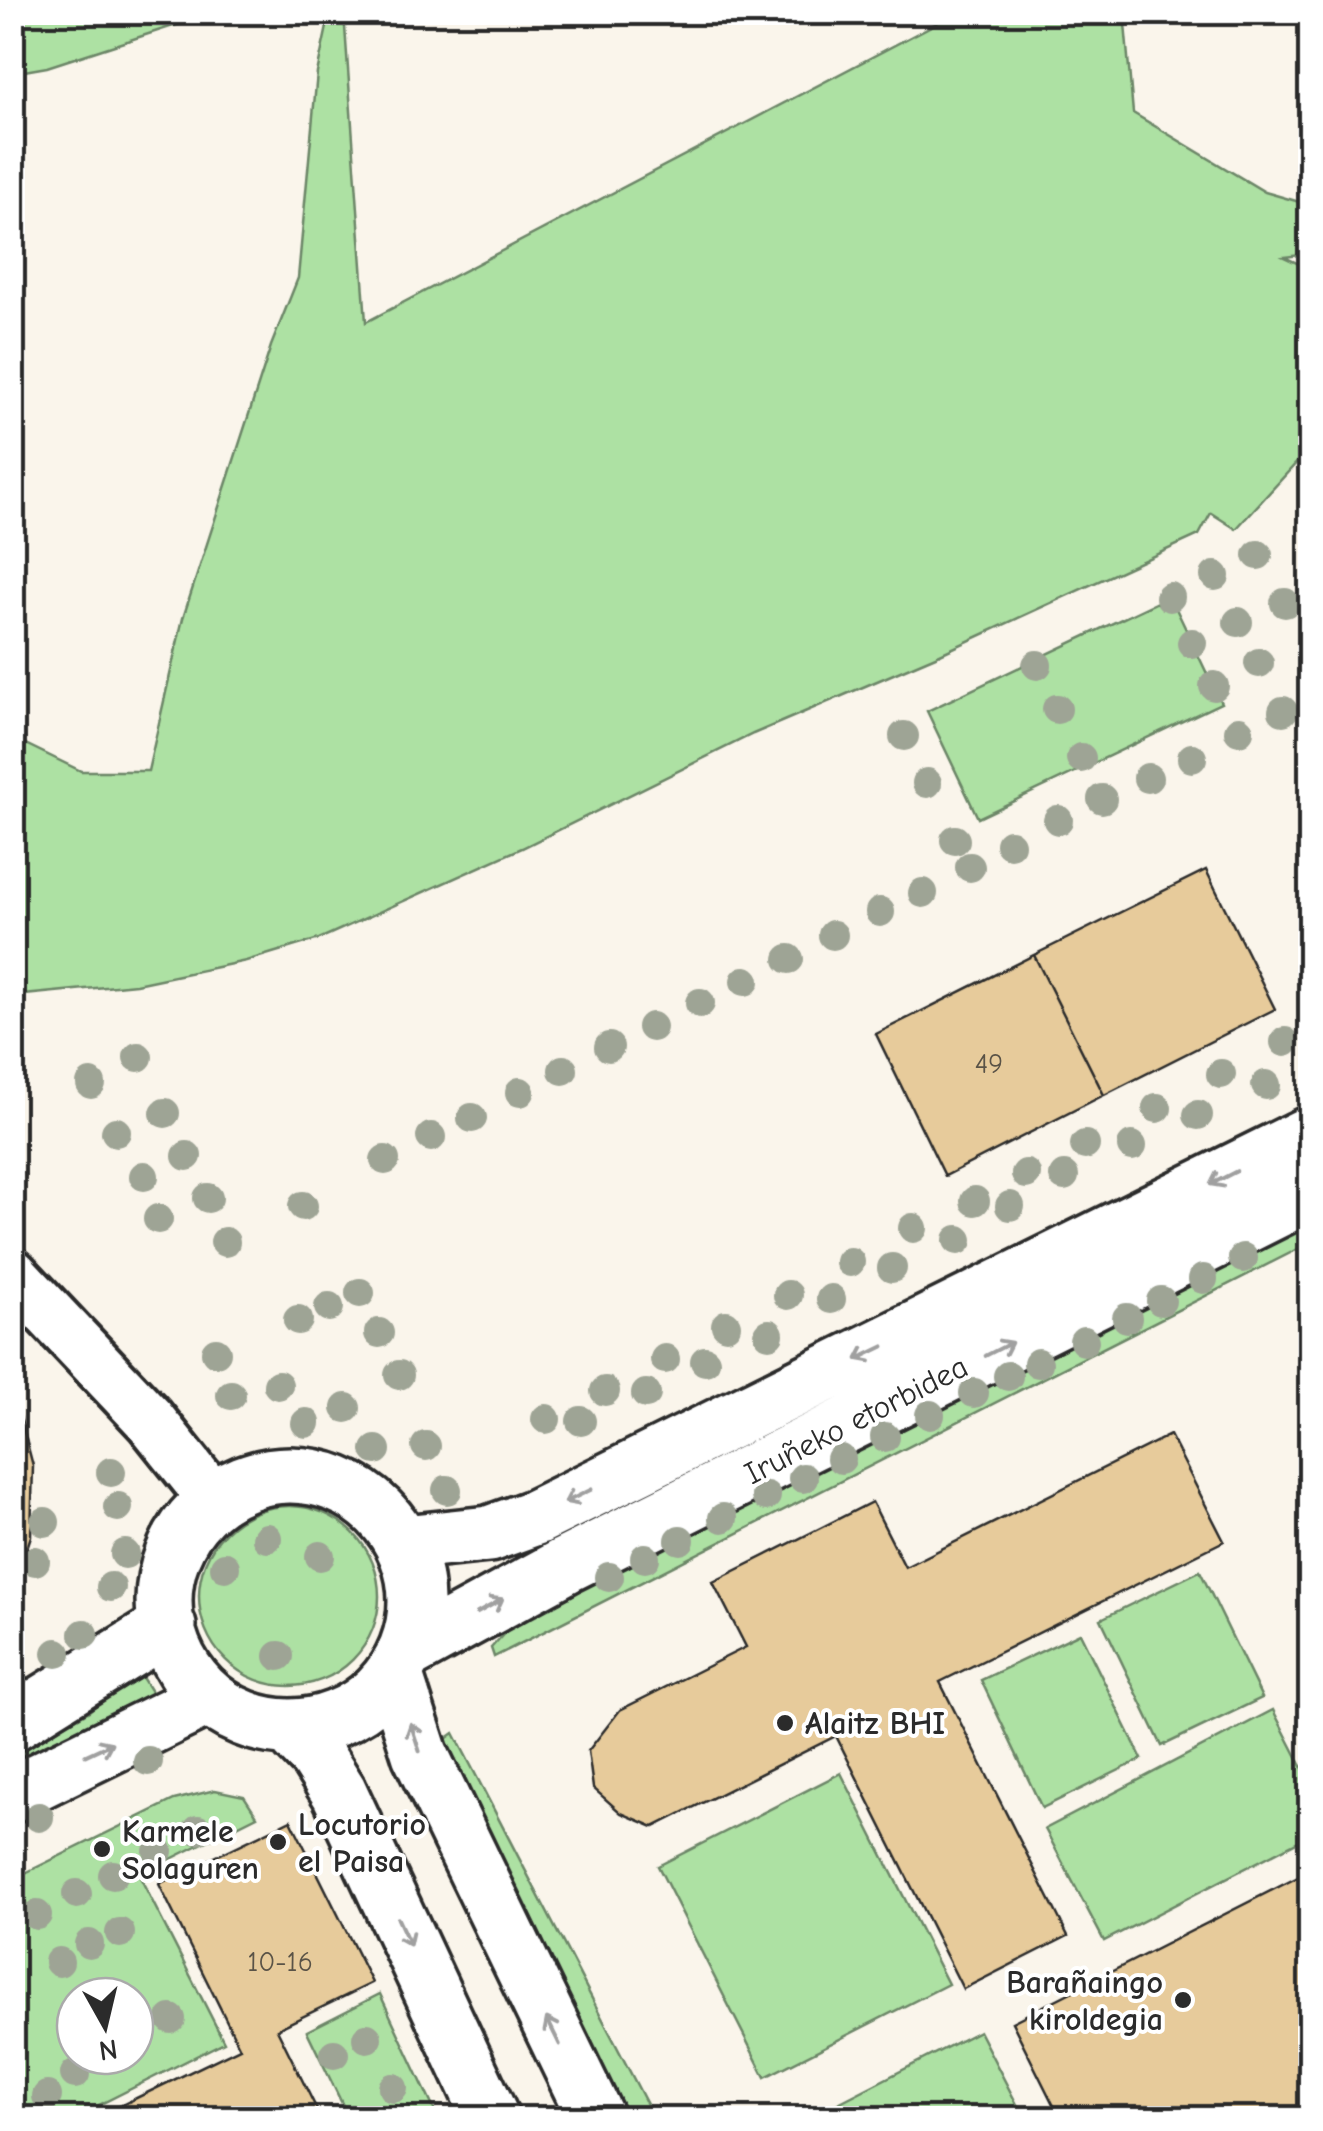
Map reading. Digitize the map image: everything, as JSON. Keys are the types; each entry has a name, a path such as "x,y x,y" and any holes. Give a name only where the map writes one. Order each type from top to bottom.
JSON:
{"main road":[{"name":"Iruñeko etorbidea","path":"403,1543 489,1534 536,1517 1310,1134"},
{"name":"Iruñeko etorbidea","path":"399,1663 566,1565 1310,1193"},
{"path":"296,1474 340,1484 376,1508 403,1543 415,1579 416,1617 399,1663 366,1702 329,1721 288,1727 246,1720 208,1698 180,1666 163,1590 171,1555 188,1524 214,1500 253,1479 296,1474"},
{"path":"12,1723 168,1626"},
{"path":"399,1663 420,1754 596,2118"},
{"path":"12,1794 208,1698"},
{"path":"288,1727 317,1757 339,1792 492,2118"}],"street":[{"path":"12,1274 150,1420 214,1500"}],"green space":[{"path":"45,12 213,13 47,67 13,73 13,17"},
{"path":"330,13 344,13 366,322 956,13 1124,13 1133,113 1265,192 1310,205 1310,254 1284,257 1310,269 1310,448 1236,529 1211,513 1199,535 938,655 753,734 522,848 319,939 246,961 136,984 13,996 13,738 81,771 148,771 183,618 271,346 298,278 317,73"},
{"path":"1170,596 1221,703 978,818 927,711"},
{"path":"1310,1193 1310,1243 494,1657 491,1648 566,1565"},
{"path":"289,1506 324,1512 353,1532 373,1561 379,1596 373,1631 353,1660 324,1680 289,1686 254,1680 225,1660 205,1631 199,1596 205,1561 225,1532 254,1512"},
{"path":"1200,1571 1262,1698 1162,1746 1101,1619"},
{"path":"1080,1633 1142,1759 1042,1808 981,1680"},
{"path":"138,1671 155,1698 109,1714 13,1768 13,1755 89,1711"},
{"path":"1273,1710 1310,1782 1310,1835 1104,1941 1045,1829"},
{"path":"454,1733 654,2118 625,2118 439,1744"},
{"path":"841,1773 948,1984 765,2077 658,1866"},
{"path":"215,1790 244,1796 257,1816 139,1875 224,2042 73,2118 13,2118 13,1879 174,1800"},
{"path":"380,1994 438,2118 349,2118 307,2031"},
{"path":"979,2031 1024,2118 809,2118"}],"building":[{"path":"1206,870 1275,1009 1104,1095 1034,955"},
{"path":"1034,955 1104,1095 945,1176 876,1034"},
{"path":"12,1386 33,1466 31,1536 12,1593"},
{"name":"Alaitz BHI","path":"1170,1435 1224,1541 940,1682 1068,1936 963,1989 836,1736 654,1827 621,1813 593,1788 588,1751 620,1710 746,1647 713,1582 872,1502 905,1567"},
{"path":"291,1820 372,1983 277,2029 321,2118 95,2118 240,2048 159,1884"},
{"name":"Barañaingo kiroldegia","path":"1310,1871 1310,2118 1060,2118 1012,2022"}],"place":[{"name":"Alaitz BHI","path":"785,1723"},
{"name":"Locutorio el Paisa","path":"278,1842"},
{"name":"Karmele Solaguren","path":"102,1849"},
{"name":"Barañaingo kiroldegia","path":"1183,2000"}]}
